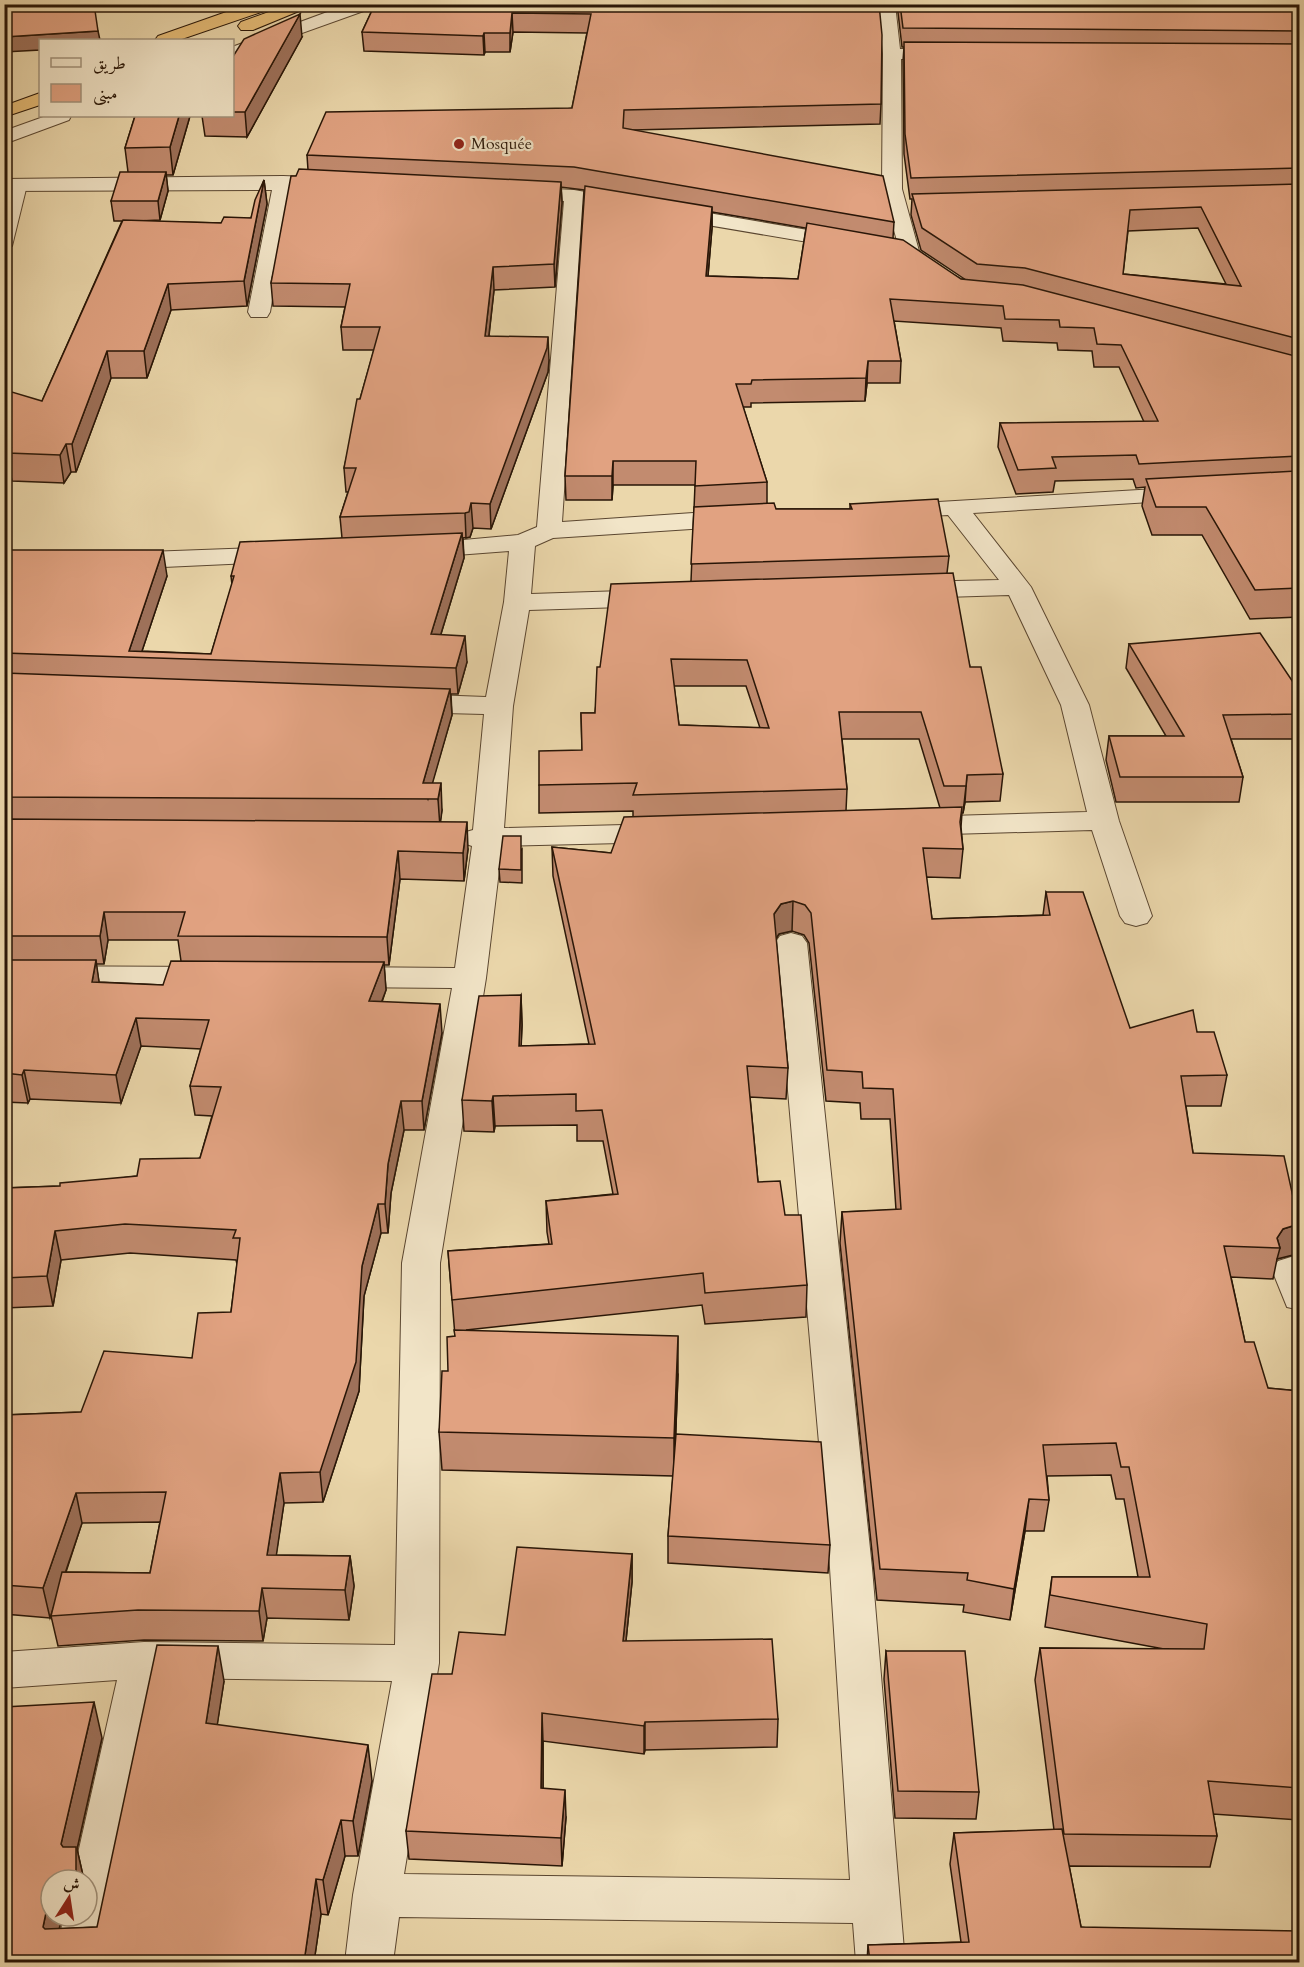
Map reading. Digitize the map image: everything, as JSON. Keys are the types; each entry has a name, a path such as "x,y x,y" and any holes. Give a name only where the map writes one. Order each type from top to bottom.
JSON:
{"highway":[{"path":"167,39 267,4"},
{"path":"209,39 308,4"},
{"path":"4,96 39,83"},
{"path":"4,112 39,99"}],"street":[{"path":"234,52 366,4"},
{"path":"887,4 892,54 892,189 909,254"},
{"path":"892,54 964,54"},
{"path":"4,138 59,117"},
{"path":"12,185 283,182 352,184"},
{"path":"259,312 283,182"},
{"path":"492,192 574,196 863,246"},
{"path":"369,1962 378,1894 417,1663 421,1263 470,978 471,838 500,706 517,602 536,536 574,196"},
{"path":"897,207 921,207"},
{"path":"886,250 909,254 948,281"},
{"path":"872,511 1216,493"},
{"path":"955,507 1018,587 1075,705 1104,820 1136,916"},
{"path":"393,551 466,548 536,536 766,516"},
{"path":"99,562 311,554"},
{"path":"887,591 1018,587"},
{"path":"517,602 684,597"},
{"path":"382,702 500,706"},
{"path":"891,827 1104,820"},
{"path":"471,838 690,833"},
{"path":"791,943 851,1568 880,1962"},
{"path":"4,976 243,977"},
{"path":"315,977 470,978"},
{"path":"1299,1270 1291,1270 1299,1297"},
{"path":"4,1670 144,1660 417,1663"},
{"path":"78,1962 144,1660"},
{"path":"378,1894 875,1902"}],"lane":[{"path":"4,246 12,185"}],"building":[{"path":"4,4 94,4 98,31 4,37"},
{"path":"375,4 879,4 882,35 881,104 624,110 623,128 883,176 894,222 574,167 307,155 326,112 572,108 591,14 512,13 510,33 484,33 483,36 362,32"},
{"path":"900,4 1299,4 1299,31 903,28"},
{"path":"300,14 245,112 234,112 234,55 244,39"},
{"path":"904,42 1299,44 1299,168 911,178 905,134"},
{"path":"135,117 179,117 170,147 125,148"},
{"path":"299,169 561,182 554,264 493,267 485,336 548,337 547,348 490,504 471,503 469,512 465,513 340,517 356,468 344,468 357,399 360,399 380,327 341,327 350,284 271,283 291,176 296,176"},
{"path":"120,172 166,172 158,201 111,201"},
{"path":"264,180 244,281 168,284 144,351 107,351 72,444 66,444 60,455 8,453 11,448 4,448 4,403 12,392 42,401 123,220 221,223 224,217 251,218 255,200"},
{"path":"1299,184 1299,339 1025,268 977,264 922,228 912,194","holes":["1201,207 1241,286 1123,274 1130,210"]},
{"path":"585,186 712,207 706,276 798,279 807,223 903,240 961,279 1023,285 1299,357 1299,456 1139,464 1136,455 1052,457 1056,468 1018,470 1000,423 1158,421 1121,345 1097,344 1094,328 1060,327 1059,320 1005,319 1003,306 890,299 901,361 868,361 866,378 752,380 751,384 736,384 767,482 695,486 696,461 613,461 612,476 565,476"},
{"path":"1296,471 1299,479 1299,588 1255,590 1206,507 1156,507 1146,479"},
{"path":"938,499 949,556 691,564 694,507 774,503 776,509 852,509 850,504"},
{"path":"462,533 431,634 465,636 456,668 4,653 4,550 163,550 129,651 211,654 234,576 231,576 240,542"},
{"path":"953,573 970,667 981,667 1003,774 967,775 966,786 944,786 921,712 839,712 847,789 633,795 637,783 539,785 539,751 582,750 581,713 595,713 597,667 600,667 611,584","holes":["671,659 747,660 769,728 679,725"]},
{"path":"1260,633 1299,691 1299,714 1223,715 1243,777 1120,777 1109,736 1184,736 1129,644"},
{"path":"4,673 450,689 423,783 441,783 438,799 4,797"},
{"path":"962,807 960,822 963,849 923,848 932,919 1050,915 1046,892 1083,892 1130,1028 1193,1010 1197,1032 1214,1032 1227,1075 1181,1076 1193,1153 1284,1156 1299,1224 1283,1229 1277,1238 1280,1248 1224,1246 1245,1342 1254,1342 1268,1388 1299,1391 1299,1788 1208,1781 1217,1836 1064,1834 1040,1648 1204,1649 1207,1624 1050,1595 1052,1577 1150,1577 1129,1467 1121,1467 1116,1443 1043,1445 1049,1500 1029,1499 1014,1589 967,1580 968,1573 880,1569 842,1212 901,1209 893,1089 863,1088 862,1072 827,1070 811,913 805,905 793,901 781,904 774,914 788,1068 747,1066 758,1182 780,1181 785,1215 801,1215 807,1285 705,1293 703,1273 452,1300 448,1251 552,1244 546,1201 618,1194 602,1110 576,1111 576,1094 493,1096 492,1101 462,1100 479,996 521,995 519,1046 595,1044 552,847 611,853 624,817"},
{"path":"4,819 467,822 463,853 398,851 387,937 178,936 185,912 104,912 100,936 4,936"},
{"path":"503,836 521,836 521,870 499,869"},
{"path":"4,960 96,960 92,982 163,985 171,961 384,962 369,1001 440,1004 422,1101 401,1101 388,1164 385,1204 378,1204 362,1266 356,1362 320,1472 280,1473 267,1555 350,1556 345,1590 262,1588 259,1611 138,1610 51,1616 62,1572 150,1573 166,1492 76,1493 43,1588 4,1585 4,1415 81,1412 104,1351 192,1358 198,1313 231,1312 240,1238 233,1238 236,1230 125,1224 55,1231 47,1276 4,1278 4,1188 60,1186 60,1183 137,1176 140,1159 200,1158 221,1087 190,1086 209,1020 136,1018 116,1075 24,1070 22,1075 4,1073"},
{"path":"454,1330 678,1336 674,1438 439,1432 442,1371 448,1371 447,1337 455,1336"},
{"path":"676,1434 821,1442 830,1545 668,1536"},
{"path":"517,1547 632,1554 623,1641 772,1639 778,1719 645,1722 644,1726 542,1713 541,1788 565,1790 561,1838 406,1831 432,1674 452,1674 459,1632 505,1635"},
{"path":"157,1645 218,1646 206,1723 368,1745 353,1821 341,1820 323,1880 316,1879 304,1962 4,1962 4,1707 94,1702 61,1844 63,1847 76,1847 76,1868 39,1868 39,1928 99,1928 99,1918"},
{"path":"886,1651 965,1651 979,1792 898,1791"},
{"path":"1062,1829 1081,1927 1299,1931 1299,1962 870,1962 868,1945 969,1942 954,1833"}],"place":[{"name":"Mosquée","path":"459,144"}]}
